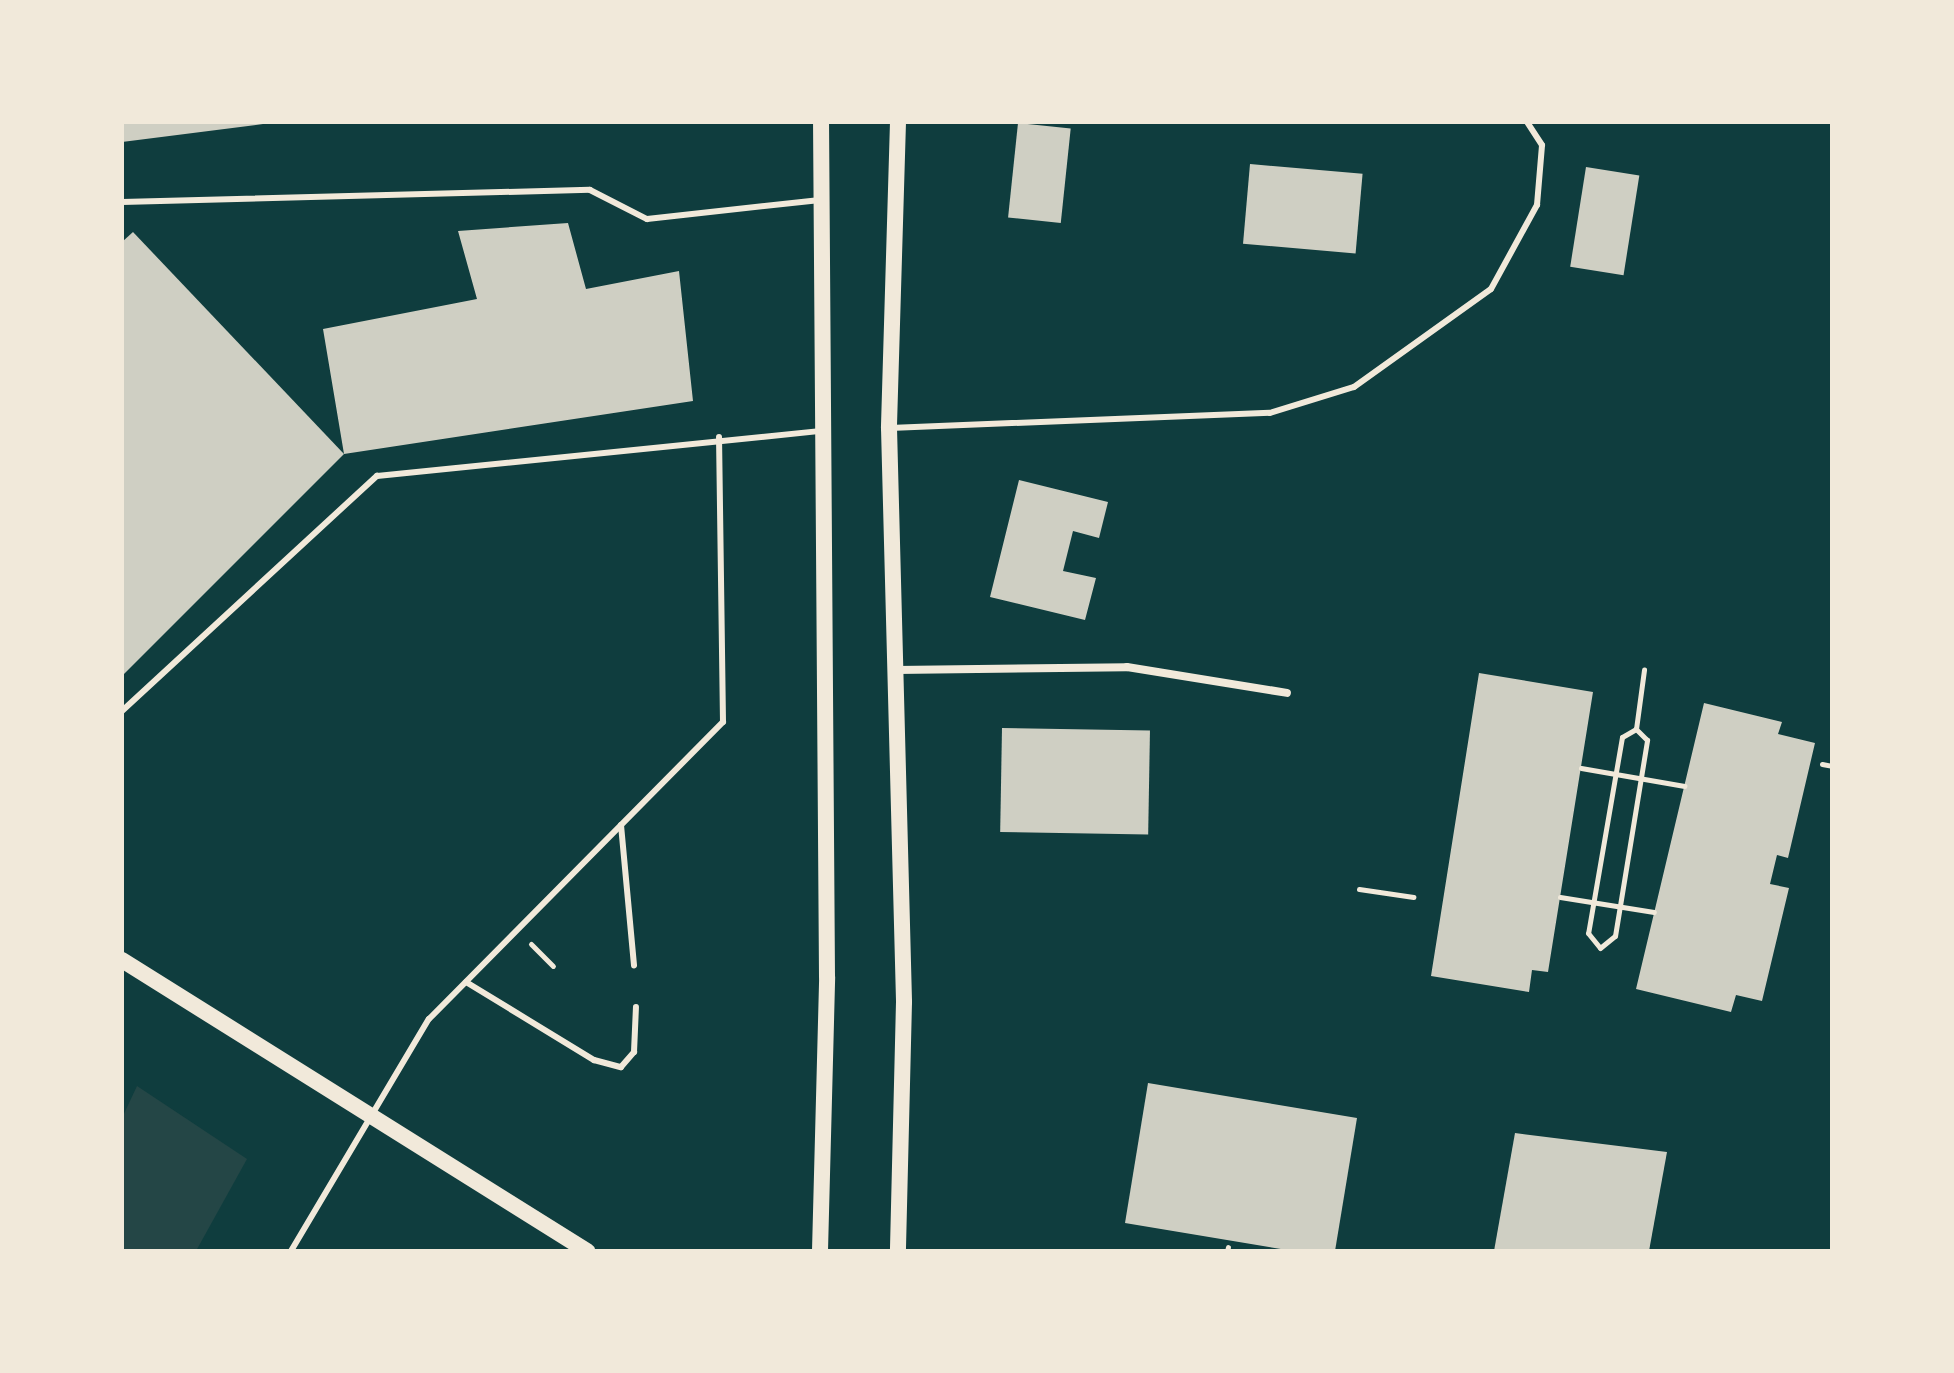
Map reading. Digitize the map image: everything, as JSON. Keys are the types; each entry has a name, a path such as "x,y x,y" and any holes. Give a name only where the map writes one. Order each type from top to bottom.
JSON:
{"main road":[{"path":"820,1251 827,977 819,431 821,122"},
{"path":"898,122 889,428 904,1002 898,1251"},
{"path":"122,960 587,1251"}],"street":[{"path":"896,670 1127,667 1287,693"}],"lane":[{"path":"889,428 1270,413 1354,387 1491,289 1537,205 1542,145 1527,122"},
{"path":"122,202 590,190 647,219 820,200"},
{"path":"122,711 377,476 719,437 819,431"},
{"path":"291,1251 366,1115 410,1043 466,982 723,722 719,437"},
{"path":"621,825 634,965"},
{"path":"466,982 594,1060 621,1067 634,1052 636,1007"}],"path":[{"path":"1636,729 1644,670"},
{"path":"1636,729 1647,740 1620,907 1615,936 1600,948 1588,933 1622,737 1636,729"},
{"path":"1822,764 1832,766"},
{"path":"1581,768 1684,786"},
{"path":"1359,889 1413,897"},
{"path":"1560,897 1654,912"},
{"path":"518,930 553,966"}],"shaded area":[{"path":"137,1086 247,1159 196,1251 122,1251 122,1118"}],"building":[{"path":"122,122 263,122 263,124 122,142"},
{"path":"1018,123 1071,129 1061,223 1008,217"},
{"path":"1250,164 1363,174 1356,254 1243,244"},
{"path":"1586,167 1639,175 1624,275 1570,267"},
{"path":"568,223 586,289 679,271 693,401 344,454 323,329 477,299 458,231"},
{"path":"133,232 344,454 122,676 122,242"},
{"path":"1019,480 1108,502 1099,538 1073,531 1063,571 1096,578 1085,620 990,597"},
{"path":"1479,673 1593,692 1548,972 1532,970 1529,992 1431,976"},
{"path":"1704,703 1782,722 1778,734 1815,743 1788,858 1777,855 1770,884 1789,888 1762,1001 1736,995 1731,1012 1636,989"},
{"path":"1002,728 1150,731 1148,835 1000,832"},
{"path":"1148,1083 1357,1118 1335,1251 1293,1251 1125,1223"},
{"path":"1515,1133 1667,1152 1649,1251 1494,1251"}]}
